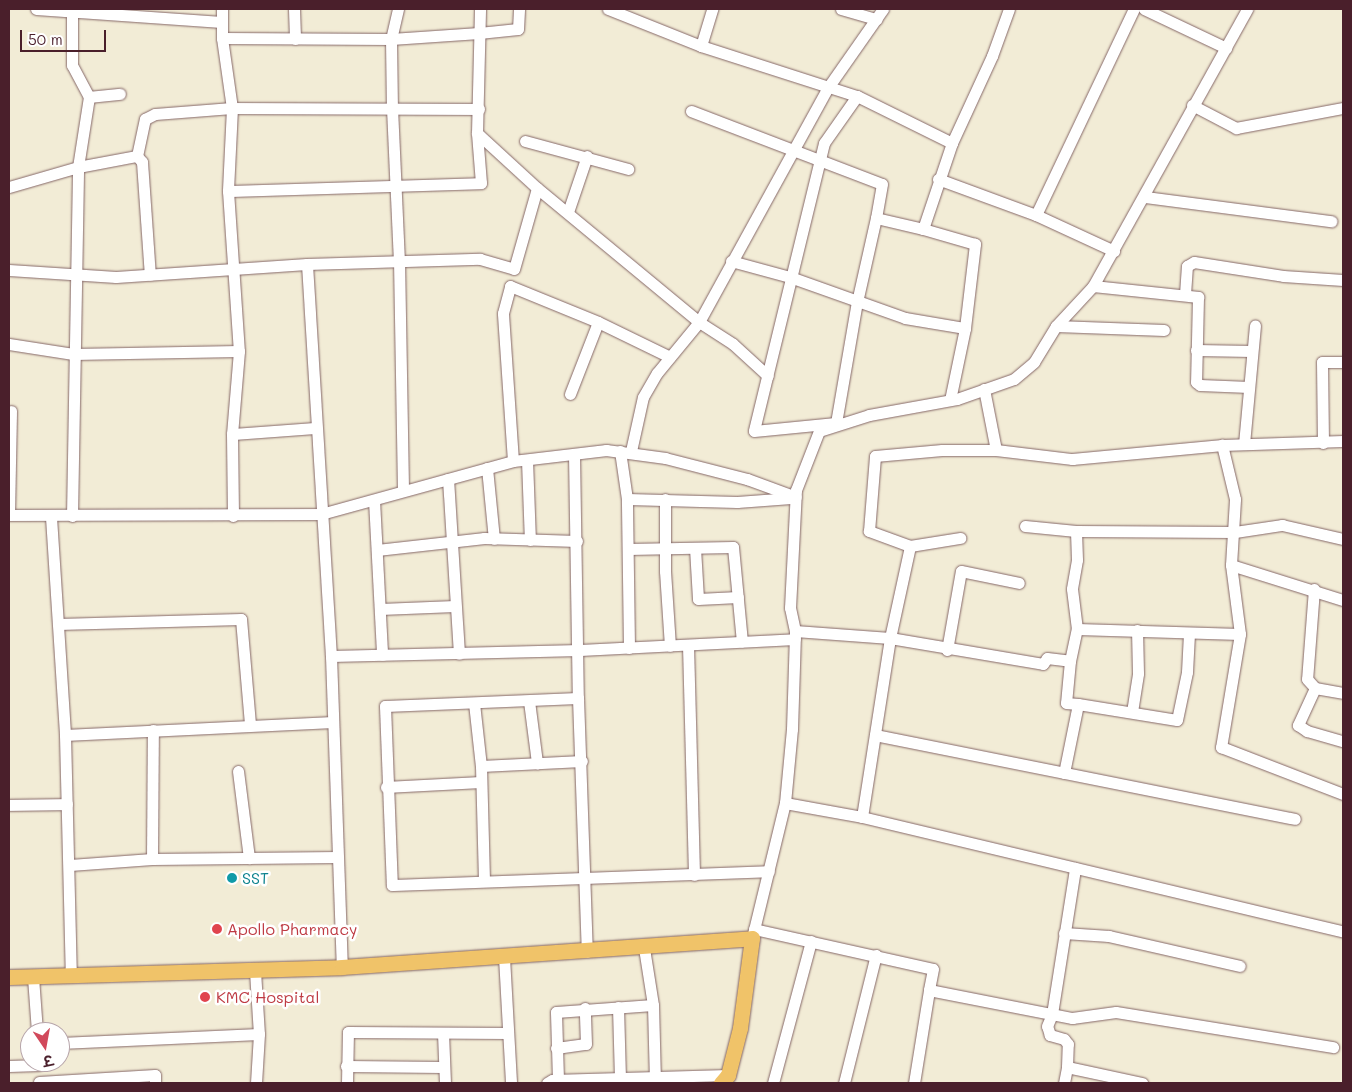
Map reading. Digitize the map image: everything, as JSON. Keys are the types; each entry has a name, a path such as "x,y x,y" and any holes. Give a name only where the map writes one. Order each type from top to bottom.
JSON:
{"main road":[{"path":"9,978 71,974 255,971 342,967 644,948 753,933 740,1028 725,1079"}],"street":[{"path":"36,9 112,11 222,22"},
{"path":"222,9 222,38 232,108 228,191 235,270 238,351 232,434 233,516"},
{"path":"294,9 295,38"},
{"path":"398,9 391,39 395,185 400,260 403,490"},
{"path":"228,191 481,183 477,133 480,9"},
{"path":"222,38 391,39 479,33 518,29 519,9"},
{"path":"608,9 701,46 857,96 952,143"},
{"path":"701,46 712,9"},
{"path":"841,9 877,19"},
{"path":"629,648 625,451 643,397 670,357 699,322 792,150 829,86 884,9"},
{"path":"923,229 952,143 992,56 1009,9"},
{"path":"1036,215 1134,9"},
{"path":"1147,9 1226,48"},
{"path":"857,96 824,143 754,431 836,423 950,400 1014,379 1034,362 1056,326 1093,286 1145,197 1192,105 1247,9"},
{"path":"72,11 72,65 89,97 78,167 77,274 73,354 75,445 72,516"},
{"path":"89,97 120,94"},
{"path":"1192,105 1236,128 1343,108"},
{"path":"136,156 145,119 155,114 232,108 479,109"},
{"path":"691,110 882,184 857,302 836,423"},
{"path":"477,133 536,188 568,212 699,322 733,344 768,376"},
{"path":"525,142 587,156 628,169"},
{"path":"9,187 78,167 136,156"},
{"path":"136,156 142,162 150,275"},
{"path":"568,212 587,156"},
{"path":"938,180 1036,215 1114,251"},
{"path":"9,270 77,274 150,275 307,264 480,259 514,269 536,188"},
{"path":"1145,197 1331,221"},
{"path":"876,218 975,244 964,328 950,400"},
{"path":"731,261 790,278 905,318 964,328"},
{"path":"1185,294 1188,266 1194,262 1283,276 1343,280"},
{"path":"307,264 331,656 342,967"},
{"path":"514,461 503,313 510,286 598,322 670,357"},
{"path":"1093,286 1185,294 1198,297 1196,382 1200,386 1249,388"},
{"path":"570,394 598,322"},
{"path":"1056,326 1164,330"},
{"path":"1244,444 1255,326"},
{"path":"9,344 73,354 238,351"},
{"path":"1196,350 1252,351"},
{"path":"1323,443 1322,362 1343,362"},
{"path":"984,389 996,450"},
{"path":"11,411 9,515 51,517 321,514 514,461 574,454 625,451 747,479 796,497"},
{"path":"836,423 819,431 796,497 790,608 795,635 792,728 785,803 753,933 811,941 933,969 914,1083"},
{"path":"232,434 316,428"},
{"path":"960,538 910,546 869,531 875,456 942,450 996,450 1072,459 1222,445 1343,441"},
{"path":"1222,445 1235,499 1231,565 1240,634 1221,747 1343,794"},
{"path":"574,454 580,650 578,698 582,761 588,952"},
{"path":"527,460 530,540"},
{"path":"487,468 494,539"},
{"path":"448,478 459,654"},
{"path":"627,498 737,502 796,497"},
{"path":"665,499 665,548 670,646"},
{"path":"374,500 382,655"},
{"path":"51,517 65,735 70,865 71,974"},
{"path":"1025,526 1076,531 1234,532 1282,525 1343,539"},
{"path":"1076,531 1077,560 1072,589 1077,629 1070,661 1066,703 1177,720 1187,672 1189,634"},
{"path":"377,550 453,541 494,539 577,541"},
{"path":"862,817 890,638 910,546"},
{"path":"628,549 734,547 742,642"},
{"path":"695,548 698,599 738,597"},
{"path":"1231,565 1314,589 1343,600"},
{"path":"946,650 961,571 1018,583"},
{"path":"1314,589 1307,679 1315,688 1343,693"},
{"path":"380,609 455,606"},
{"path":"58,624 241,619 250,725"},
{"path":"1077,629 1137,630 1189,634 1240,634"},
{"path":"1132,712 1138,673 1137,630"},
{"path":"331,656 629,648 742,642 795,635 890,638 946,650 1043,664 1047,658 1070,661"},
{"path":"688,645 694,875"},
{"path":"1315,688 1298,725 1307,731 1343,740"},
{"path":"578,698 385,706 386,787 392,885 769,871"},
{"path":"529,701 537,763"},
{"path":"474,703 481,766 484,881"},
{"path":"1064,773 1078,704"},
{"path":"65,735 334,722"},
{"path":"152,859 153,730"},
{"path":"875,735 1295,819"},
{"path":"481,766 582,761"},
{"path":"238,771 249,858"},
{"path":"386,787 480,782"},
{"path":"785,803 862,817 1343,932"},
{"path":"9,805 67,804"},
{"path":"70,865 152,859 338,857"},
{"path":"1064,1083 1068,1044 1064,1039 1050,1035 1047,1026 1052,1014 1075,868"},
{"path":"1064,933 1109,936 1240,966"},
{"path":"773,1083 811,941"},
{"path":"644,948 653,1005 655,1080"},
{"path":"844,1083 876,955"},
{"path":"504,957 511,1083"},
{"path":"255,971 259,1034 256,1083"},
{"path":"33,977 36,1022"},
{"path":"929,990 1072,1018 1116,1012 1333,1047"},
{"path":"653,1005 585,1008 556,1012 556,1048 552,1082 620,1078 655,1080 725,1079"},
{"path":"618,1007 620,1078"},
{"path":"556,1048 586,1044 585,1008"},
{"path":"347,1083 348,1032 508,1033"},
{"path":"443,1033 445,1083"},
{"path":"70,1043 259,1034"},
{"path":"346,1066 443,1067"},
{"path":"1067,1067 1131,1082"},
{"path":"39,1083 154,1075 155,1083"}],"place":[{"name":"SST","path":"232,878"},
{"name":"Apollo Pharmacy","path":"217,929"},
{"name":"KMC Hospital","path":"205,997"}]}
